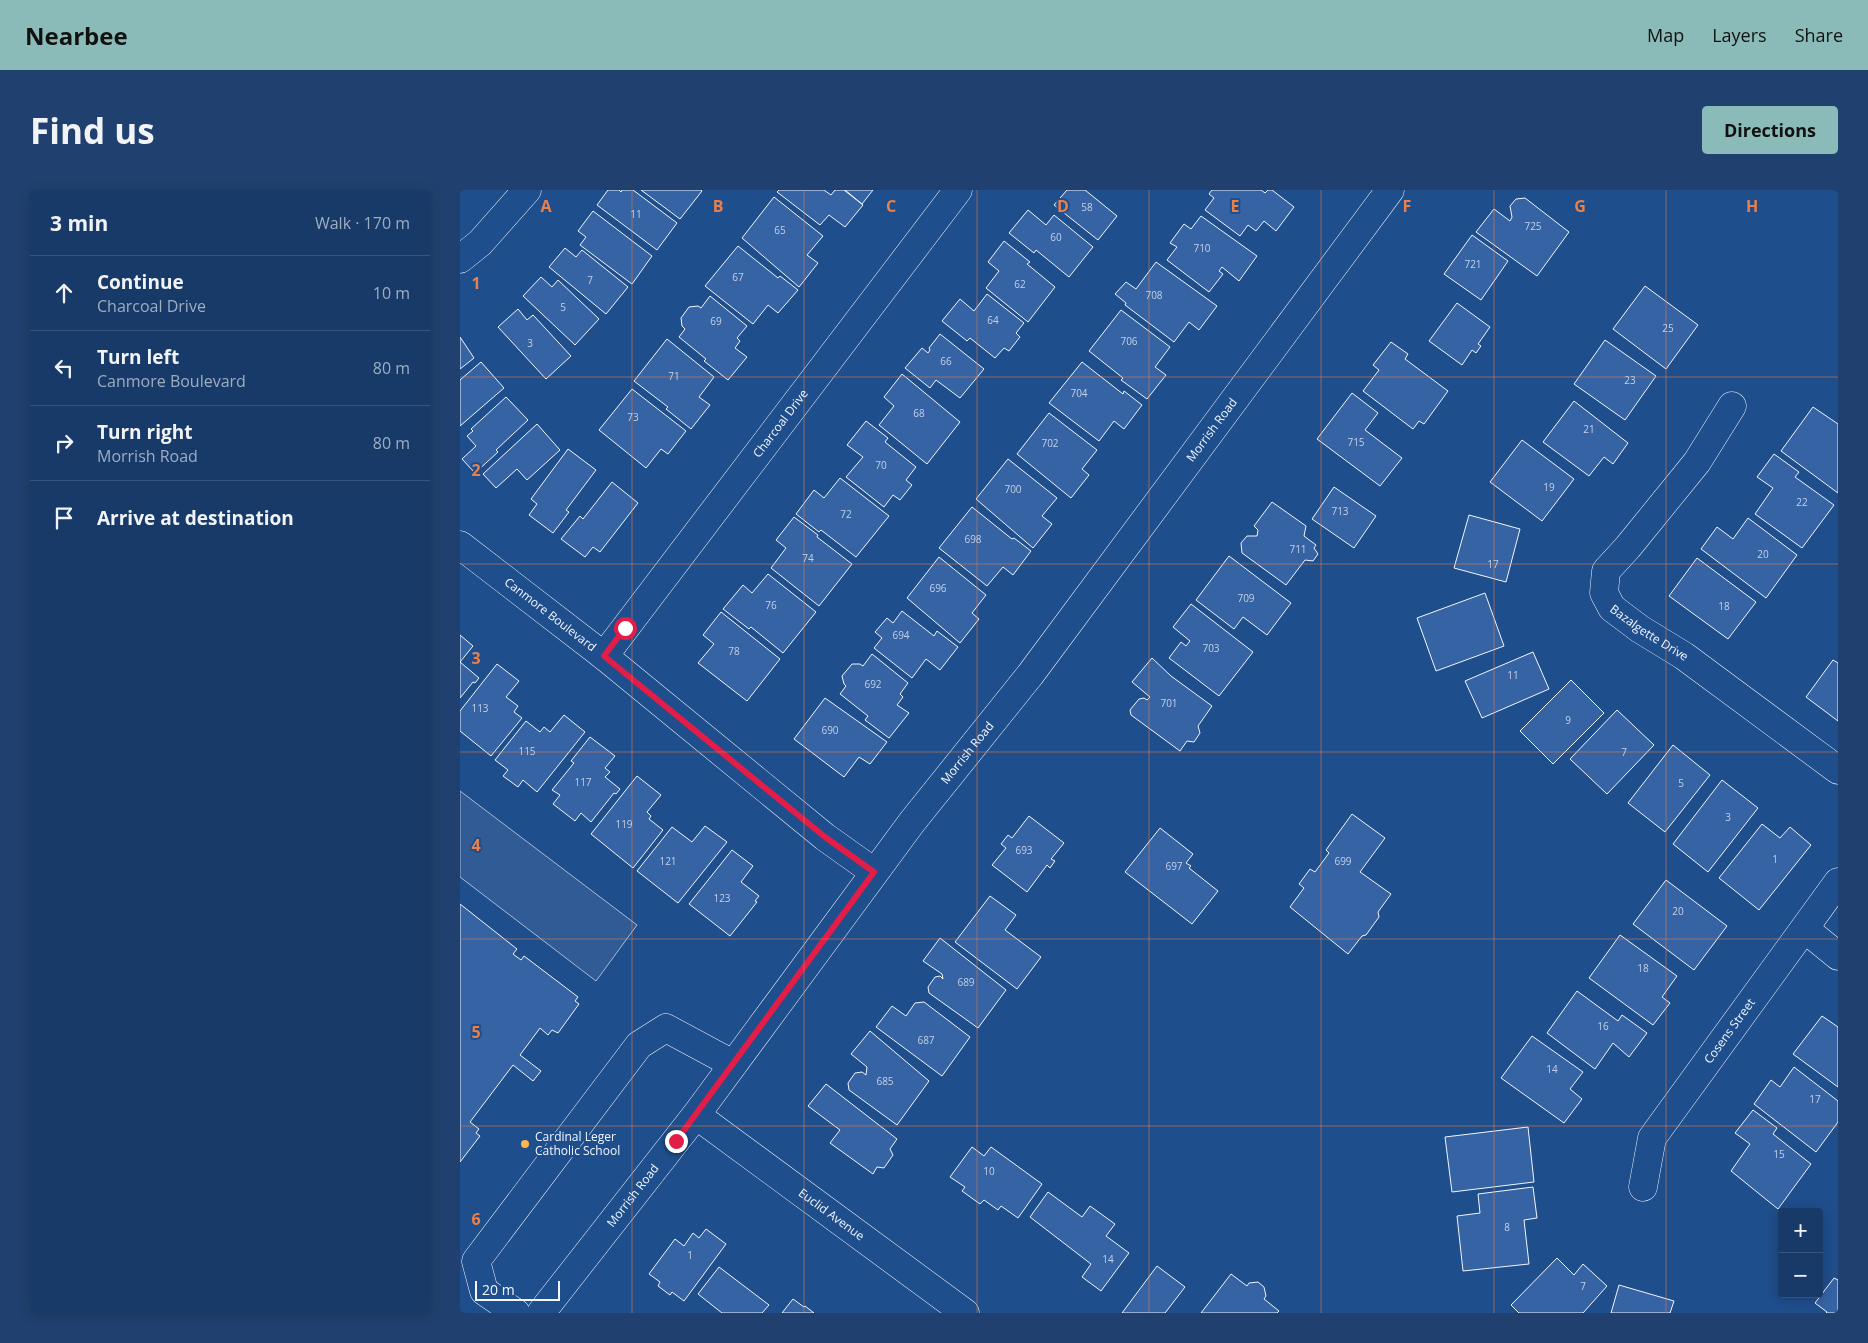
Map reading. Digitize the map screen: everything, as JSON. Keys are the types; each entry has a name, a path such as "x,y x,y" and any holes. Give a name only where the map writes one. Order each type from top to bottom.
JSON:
{"street":[{"path":"460,259 480,244 527,190"},
{"name":"Charcoal Drive","path":"604,656 958,190"},
{"name":"Morrish Road","path":"541,1313 696,1115 874,872 1030,675 1390,190"},
{"name":"Bazalgette Drive","path":"1732,406 1697,462 1628,547 1606,571 1604,593 1612,608 1640,629 1684,656 1838,770"},
{"name":"Canmore Boulevard","path":"460,546 604,656 825,837 874,872"},
{"name":"Cosens Street","path":"1644,1187 1652,1138 1805,930 1838,882"},
{"path":"1805,930 1838,956"},
{"path":"516,1313 484,1291 476,1261 639,1045 666,1028 733,1064"},
{"name":"Euclid Avenue","path":"696,1115 965,1313"}],"shaded area":[{"path":"460,791 637,925 596,981 460,877"}],"building":[{"path":"608,190 619,190 621,192 622,190 633,190 677,223 657,250 597,205"},
{"path":"641,190 701,190 702,191 680,219"},
{"path":"779,190 824,190 831,195 835,190 844,190 863,205 845,227 829,215 820,225 777,192"},
{"path":"845,190 873,190 862,204"},
{"path":"1067,190 1085,190 1117,216 1098,240 1054,205"},
{"path":"1212,190 1261,190 1265,193 1268,190 1272,190 1294,207 1276,231 1264,221 1256,231 1248,225 1240,236 1205,210 1214,198 1209,194"},
{"path":"774,197 823,236 807,255 818,263 799,287 742,238"},
{"path":"1525,198 1569,232 1537,276 1476,232 1494,209 1510,221 1512,217 1510,206 1516,199"},
{"path":"1028,210 1046,225 1054,215 1093,247 1069,277 1036,250 1034,253 1009,233"},
{"path":"593,211 652,256 632,284 580,245 586,237 578,231"},
{"path":"1201,216 1257,256 1239,281 1222,267 1219,271 1223,274 1209,292 1167,260 1177,247 1170,243 1184,224 1191,229"},
{"path":"1472,235 1508,261 1481,300 1444,274"},
{"path":"1004,241 1030,262 1027,264 1055,287 1028,322 986,288 999,271 988,262"},
{"path":"738,246 778,278 780,276 798,290 778,313 768,305 753,324 705,286"},
{"path":"565,248 576,257 582,250 628,287 606,314 549,267"},
{"path":"1156,262 1217,306 1199,330 1189,322 1174,342 1125,305 1126,303 1115,294 1126,282 1136,289"},
{"path":"541,277 552,287 558,280 599,319 575,345 523,296"},
{"path":"1645,286 1698,325 1666,369 1613,329"},
{"path":"987,294 1024,323 1016,333 1020,337 1009,351 1004,348 995,358 970,338 967,341 942,321 960,299 974,311"},
{"path":"710,296 747,326 737,338 740,341 735,348 747,357 728,380 704,361 706,359 679,337 685,329 682,326 681,318 689,307 698,306 701,308"},
{"path":"1457,303 1490,327 1478,344 1481,346 1476,353 1472,350 1462,365 1429,341"},
{"path":"518,309 527,320 533,315 571,356 546,379 498,327"},
{"path":"1121,310 1170,347 1155,367 1166,375 1147,399 1121,380 1123,378 1089,351"},
{"path":"940,334 984,369 960,398 936,380 930,388 905,368 922,348 928,353 929,348"},
{"path":"460,337 474,358 460,369"},
{"path":"667,339 714,377 699,397 710,405 691,429 666,409 668,407 634,381"},
{"path":"1605,340 1656,376 1625,420 1574,384"},
{"path":"1391,342 1408,354 1405,359 1448,391 1424,424 1419,421 1413,429 1363,391 1379,370 1373,365"},
{"path":"481,362 504,388 460,426 460,380"},
{"path":"1082,362 1123,394 1124,391 1142,405 1124,429 1114,421 1099,441 1049,403"},
{"path":"902,374 960,422 927,464 879,425 894,406 884,397"},
{"path":"632,389 686,431 668,454 661,449 646,468 599,430"},
{"path":"1352,393 1378,413 1365,430 1402,458 1380,486 1317,439"},
{"path":"506,397 528,420 475,473 462,459 476,446 467,436 473,431 471,429"},
{"path":"1574,401 1628,443 1613,464 1604,457 1589,476 1543,442"},
{"path":"1813,407 1838,424 1838,493 1781,451"},
{"path":"1049,413 1097,450 1082,469 1089,475 1071,498 1017,454"},
{"path":"866,421 888,438 885,442 916,467 906,480 912,485 900,500 893,495 884,507 846,477 863,457 847,445"},
{"path":"537,424 560,450 527,480 517,469 496,488 483,474"},
{"path":"1522,440 1574,479 1542,521 1490,482"},
{"path":"568,449 596,470 566,510 569,512 553,533 529,515 537,504 531,499"},
{"path":"1774,454 1799,472 1795,477 1834,505 1802,548 1755,514 1773,488 1757,477"},
{"path":"1008,459 1057,498 1042,516 1052,524 1033,548 976,499"},
{"path":"840,478 889,516 856,557 821,530 819,532 796,514 814,490 824,498"},
{"path":"612,482 638,503 600,552 593,547 585,557 561,539 580,516 583,519"},
{"path":"1334,487 1376,516 1354,548 1312,519"},
{"path":"1272,502 1306,526 1304,536 1316,545 1314,548 1318,554 1313,561 1305,560 1286,585 1242,553 1241,543 1247,536 1257,536 1258,530 1254,526"},
{"path":"972,507 1012,539 1014,538 1031,551 1013,575 1003,567 987,586 939,548"},
{"path":"1469,515 1520,529 1506,582 1454,568"},
{"path":"794,517 852,564 819,606 771,568 786,548 776,540"},
{"path":"1748,518 1797,555 1766,598 1701,549 1717,527 1733,539"},
{"path":"1229,556 1291,603 1267,635 1243,617 1234,629 1196,600"},
{"path":"939,557 986,595 972,613 979,619 960,643 907,598"},
{"path":"1697,558 1756,602 1728,639 1669,596"},
{"path":"768,574 816,612 783,653 751,627 749,629 723,609 743,585 752,593"},
{"path":"1485,593 1504,646 1436,671 1417,618"},
{"path":"1191,604 1253,652 1219,696 1169,658 1181,642 1186,646 1190,641 1173,627"},
{"path":"902,611 934,636 937,631 958,647 940,670 926,659 912,678 874,648 882,638 875,632 887,618 893,623"},
{"path":"721,612 780,659 747,701 698,663 714,644 703,635"},
{"path":"460,635 473,646 460,662"},
{"path":"1533,652 1549,689 1482,718 1465,681"},
{"path":"872,654 908,683 900,694 903,697 897,705 909,713 889,738 865,720 868,716 840,694 846,686 842,676 852,664 863,666"},
{"path":"1152,658 1171,676 1212,706 1198,726 1200,733 1194,742 1187,741 1180,751 1131,715 1130,710 1139,699 1144,698 1147,700 1150,697 1132,682"},
{"path":"1833,660 1838,663 1838,721 1806,697"},
{"path":"460,662 479,678 475,683 473,682 460,698"},
{"path":"497,664 519,681 506,697 518,706 514,712 522,718 491,756 460,731 460,711"},
{"path":"1571,680 1604,713 1553,764 1520,731"},
{"path":"825,698 887,742 870,764 859,757 844,777 794,739"},
{"path":"1617,710 1654,745 1607,794 1570,759"},
{"path":"564,715 585,732 537,792 523,780 518,787 503,776 508,770 495,760 526,721 540,732 544,727 550,732"},
{"path":"590,737 615,756 605,768 610,772 605,777 620,789 616,794 614,793 591,822 581,813 575,821 553,804 560,795 552,790 574,763 571,761"},
{"path":"1673,745 1710,775 1665,832 1628,803"},
{"path":"637,776 661,795 647,812 651,816 649,819 663,830 633,868 591,834"},
{"path":"1722,780 1758,808 1708,872 1673,844"},
{"path":"1352,814 1385,838 1360,872 1391,894 1378,912 1379,917 1366,935 1362,936 1348,954 1290,907 1304,888 1299,884 1310,869 1315,872 1329,853 1326,850"},
{"path":"1029,816 1064,843 1051,859 1055,861 1050,868 1047,865 1027,892 992,865 1006,848 1001,844 1008,835 1012,838"},
{"path":"1762,824 1780,838 1790,827 1811,845 1759,910 1719,878"},
{"path":"705,826 727,842 678,903 637,871 672,827 692,842"},
{"path":"1160,828 1193,854 1186,863 1191,866 1189,868 1218,891 1192,924 1125,872"},
{"path":"732,850 753,866 741,882 759,896 755,901 757,902 730,936 689,904"},
{"path":"1666,880 1727,926 1694,970 1633,924"},
{"path":"990,896 1016,915 1005,930 1041,957 1017,989 955,942"},
{"path":"460,904 517,949 513,954 521,960 524,956 578,997 575,1001 579,1004 558,1033 552,1030 548,1035 540,1028 520,1055 541,1071 533,1081 513,1065 470,1122 479,1129 476,1133 480,1136 460,1162"},
{"path":"1620,935 1677,976 1662,997 1670,1003 1653,1025 1589,978"},
{"path":"940,938 1006,990 978,1028 929,993 928,987 935,977 940,976 943,979 942,974 923,961"},
{"path":"1577,991 1618,1021 1622,1015 1647,1033 1629,1057 1613,1043 1595,1069 1547,1033"},
{"path":"924,1002 970,1037 942,1076 876,1027 892,1006 906,1016 915,1003"},
{"path":"1822,1016 1838,1027 1838,1087 1793,1054"},
{"path":"870,1031 929,1081 897,1125 849,1090 848,1083 855,1073 862,1072 866,1075 867,1067 851,1054"},
{"path":"1532,1036 1583,1072 1570,1089 1582,1099 1564,1123 1501,1078"},
{"path":"1794,1067 1838,1101 1838,1122 1816,1152 1754,1104 1771,1080 1780,1087"},
{"path":"826,1084 897,1139 890,1149 893,1155 884,1168 877,1167 873,1174 830,1143 840,1130 808,1106"},
{"path":"1753,1110 1777,1128 1773,1134 1811,1164 1778,1209 1731,1171 1750,1144 1735,1133"},
{"path":"1528,1127 1534,1182 1452,1192 1445,1137"},
{"path":"972,1147 984,1156 991,1147 1042,1184 1018,1218 1001,1206 998,1210 984,1200 980,1204 962,1191 965,1187 950,1177"},
{"path":"1533,1187 1537,1218 1524,1220 1529,1264 1463,1271 1457,1216 1480,1213 1478,1194"},
{"path":"1048,1192 1082,1217 1090,1206 1115,1224 1106,1236 1129,1253 1101,1291 1082,1277 1091,1264 1030,1217"},
{"path":"706,1229 726,1244 684,1301 672,1292 670,1295 658,1286 660,1282 649,1274 675,1239 684,1246 693,1233 699,1238"},
{"path":"1557,1258 1574,1275 1583,1264 1607,1286 1583,1313 1519,1313 1511,1305"},
{"path":"1157,1266 1185,1287 1165,1313 1122,1313"},
{"path":"719,1267 769,1305 762,1313 722,1313 698,1294"},
{"path":"1231,1274 1247,1286 1249,1283 1258,1282 1264,1287 1266,1296 1264,1299 1279,1311 1277,1313 1201,1313"},
{"path":"1834,1278 1838,1280 1838,1313 1826,1313 1815,1303 1819,1298 1823,1298 1823,1292"},
{"path":"1619,1285 1674,1301 1670,1313 1611,1313"},
{"path":"793,1299 805,1306 814,1313 782,1313"}],"place":[{"name":"Cardinal Leger Catholic School","path":"525,1144"}],"route":[{"path":"625,628 604,656 825,837 874,872 676,1141"}]}
